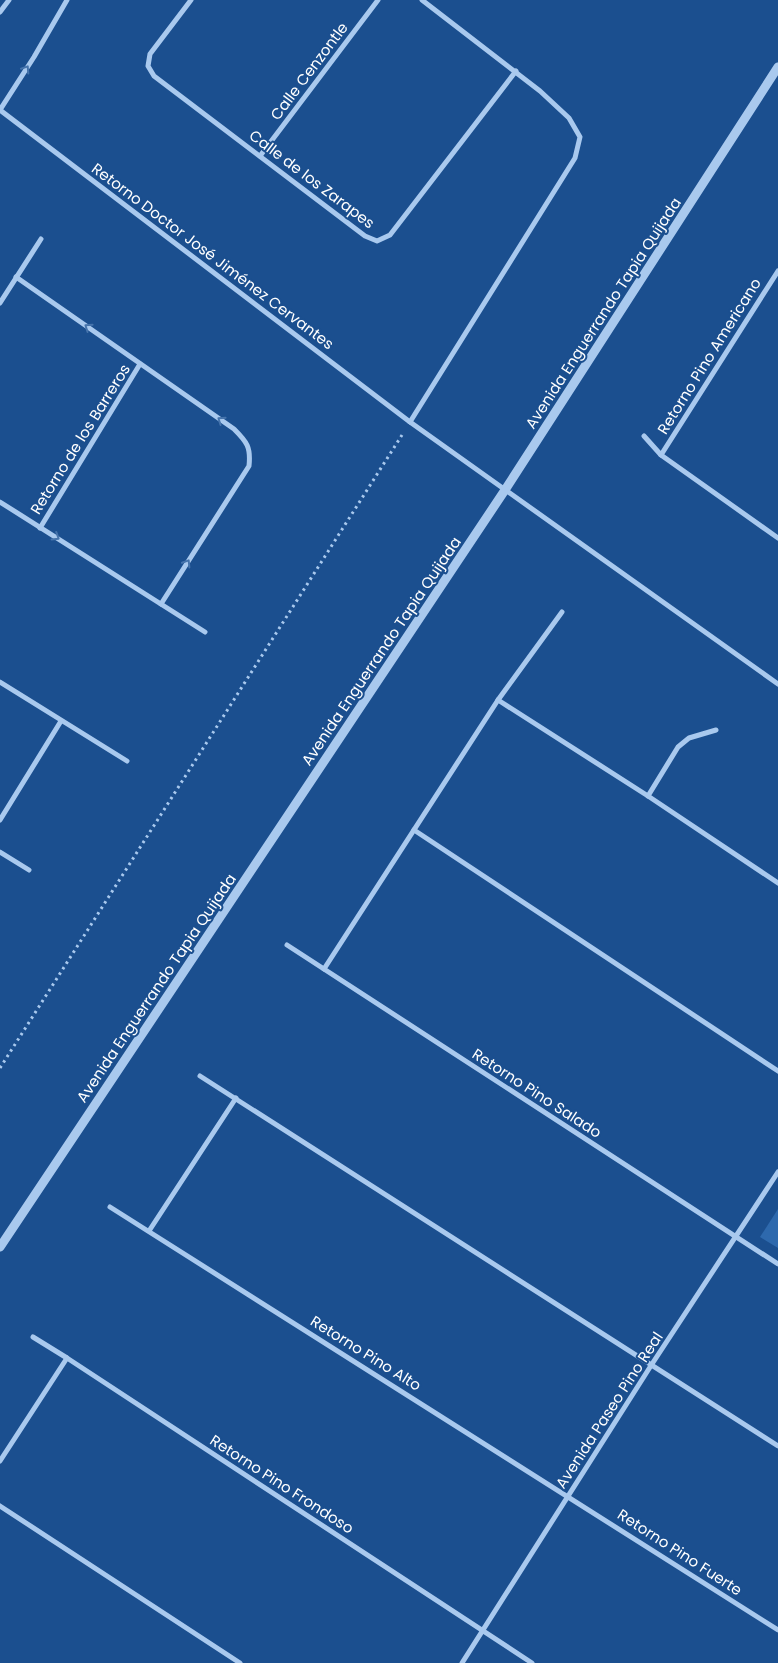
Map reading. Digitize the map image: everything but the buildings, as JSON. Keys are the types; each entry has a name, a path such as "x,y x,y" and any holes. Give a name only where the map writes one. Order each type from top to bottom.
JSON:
{"street":[{"path":"0,12 9,0"},
{"path":"0,110 67,0"},
{"name":"Calle de los Zarapes","path":"191,0 150,54 148,66 154,76 365,236 377,241 390,235 516,71"},
{"name":"Calle Cenzontle","path":"260,156 378,0"},
{"path":"410,422 575,158 580,137 569,118 516,71 422,0"},
{"name":"Avenida Enguerrando Tapia Quijada","path":"0,1247 505,490 778,66"},
{"name":"Retorno Doctor José Jiménez Cervantes","path":"0,110 410,422 778,684"},
{"path":"0,303 41,239"},
{"name":"Retorno Pino Americano","path":"662,455 778,271"},
{"name":"Retorno de los Barreros","path":"16,278 234,429 247,442 250,457 249,466 162,604"},
{"name":"Retorno de los Barreros","path":"40,528 140,364"},
{"name":"Retorno Pino Americano","path":"644,436 662,455 778,538"},
{"name":"Retorno de los Barreros","path":"0,502 205,632"},
{"path":"324,969 498,700 562,612"},
{"path":"0,682 127,760"},
{"path":"498,700 648,796 778,883"},
{"path":"0,820 62,721"},
{"path":"648,796 678,746 689,738 716,730"},
{"path":"414,830 778,1071"},
{"path":"0,852 29,870"},
{"name":"Retorno Pino Salado","path":"287,945 778,1264"},
{"path":"200,1076 778,1446"},
{"path":"149,1231 236,1098"},
{"name":"Avenida Paseo Pino Real","path":"462,1663 652,1364 778,1172"},
{"name":"Retorno Pino Alto","path":"110,1208 568,1496"},
{"name":"Retorno Pino Frondoso","path":"33,1338 68,1358 532,1663"},
{"path":"0,1461 68,1358"},
{"name":"Retorno Pino Fuerte","path":"568,1496 778,1630"},
{"path":"0,1506 240,1663"}],"path":[{"path":"0,1068 410,422"}],"shaded area":[{"path":"778,1209 778,1248 760,1237"}]}
